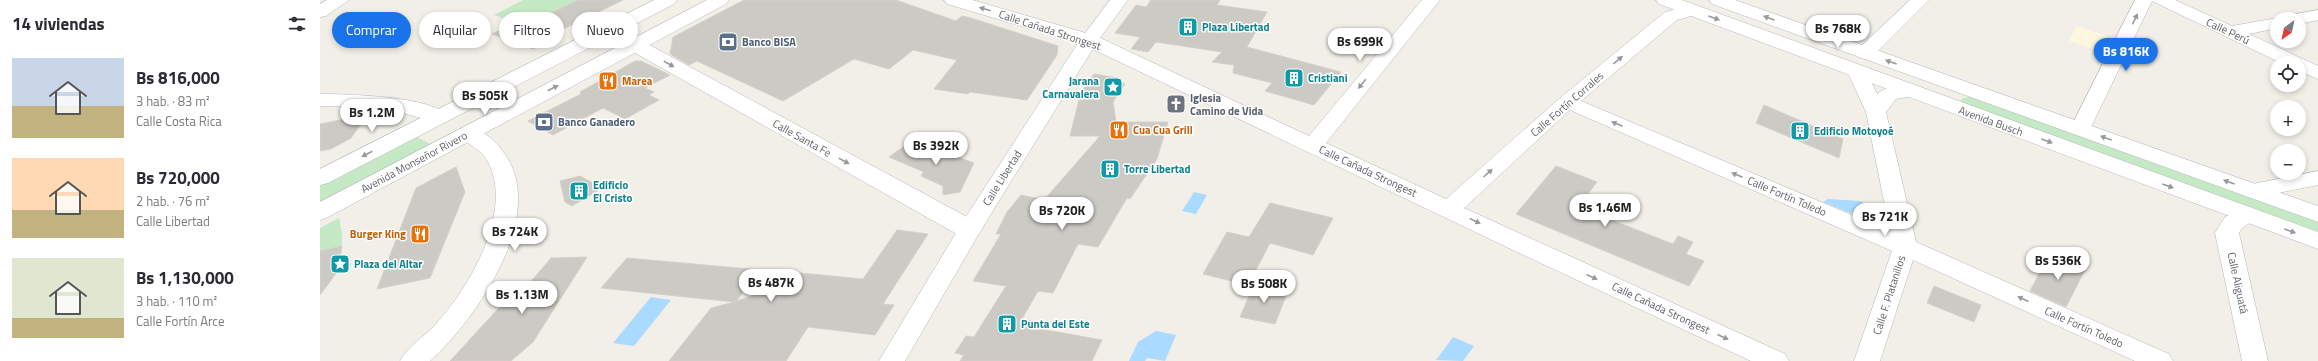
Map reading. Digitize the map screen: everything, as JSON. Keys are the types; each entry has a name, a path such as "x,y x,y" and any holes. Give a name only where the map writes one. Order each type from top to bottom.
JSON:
{"street":[{"path":"320,12 340,0"},
{"path":"320,178 668,0"},
{"name":"Avenida Monseñor Rivero","path":"638,43 720,0"},
{"name":"Calle Cañada Strongest","path":"953,0 1089,40 1523,245 1776,361"},
{"name":"Calle Libertad","path":"892,361 970,229 1089,40 1119,0"},
{"path":"1313,145 1431,0"},
{"name":"Avenida Busch","path":"1665,0 2318,241"},
{"name":"Avenida Busch","path":"1720,0 2318,214"},
{"path":"1854,70 1849,65 1850,58 1865,52 1920,0"},
{"path":"2080,129 2144,0"},
{"name":"Calle Perú","path":"2160,0 2283,56"},
{"name":"Calle Fortín Corrales","path":"1449,209 1567,102 1671,16 1692,10"},
{"path":"2306,17 2318,15"},
{"path":"2230,32 2270,24"},
{"path":"1812,54 1828,52 1831,47 1829,42 1822,37"},
{"name":"Calle Santa Fe","path":"638,47 962,227 970,229"},
{"name":"Avenida Monseñor Rivero","path":"320,212 629,48"},
{"name":"Calle Perú","path":"2306,67 2318,73"},
{"name":"Calle F. Platanillos","path":"1854,70 1876,112 1905,247 1867,361"},
{"path":"1876,112 1881,100 1887,94 1921,89 1926,84 1924,77 1916,71"},
{"path":"507,83 495,98 496,104 507,106 529,101"},
{"path":"1954,107 1948,101 1948,95 1952,91 1971,90"},
{"path":"320,100 382,102 406,105 439,117"},
{"name":"Calle Fortín Toledo","path":"1567,102 1905,247 2160,361"},
{"path":"413,361 442,334 465,308 482,282 498,248 508,198 506,180 501,163 490,149 482,140 469,133"},
{"path":"2253,191 2318,178"},
{"name":"Calle Aliguatá","path":"2248,215 2233,222 2227,233 2255,361"}],"shaded area":[{"path":"2077,26 2107,36 2099,51 2069,41"}],"green space":[{"path":"523,0 578,0 553,12 500,12"},
{"path":"499,12 499,17 494,15"},
{"path":"1968,97 1977,98 2318,220 2318,236 1962,104 1961,99"},
{"path":"415,136 432,145 320,204 320,185"},
{"path":"339,218 342,234 342,246 320,251 320,228"}],"water":[{"path":"1194,192 1207,195 1196,214 1182,211"},
{"path":"1828,199 1860,201 1863,202 1864,210 1850,213 1823,202"},
{"path":"651,297 671,300 634,346 613,343"},
{"path":"1156,331 1176,335 1165,361 1147,358 1145,361 1129,361 1138,342"},
{"path":"1453,337 1474,346 1463,361 1436,360"}],"building":[{"path":"578,0 623,0 598,12 572,12 572,25 564,29 564,12 553,12"},
{"path":"744,0 896,0 956,21 962,16 971,18 1058,46 1057,55 1027,100 970,92 968,94 934,89 957,60 913,50 889,69 854,59 783,101 697,61 689,65 670,54 673,37"},
{"path":"1151,0 1220,0 1217,5 1267,12 1247,47 1341,72 1314,105 1265,91 1272,83 1233,73 1234,65 1212,62 1222,52 1156,42 1148,52 1131,49 1140,37 1115,33 1136,5 1146,7"},
{"path":"499,30 499,37 492,34"},
{"path":"635,61 641,61 670,75 645,88 654,92 649,95 659,100 625,119 603,108 553,135 528,121 581,94 580,92"},
{"path":"1094,74 1119,78 1117,82 1125,84 1113,102 1116,122 1168,122 1157,159 1130,199 1127,198 1098,247 1078,244 1053,293 1038,291 1022,319 1033,321 1029,327 1102,340 1092,361 960,361 964,355 955,353 966,336 974,337 1006,286 973,281 1001,234 996,234 1007,212 1021,195 1044,200 1100,136 1070,136 1081,92"},
{"name":"Edificio Motoyoé","path":"1764,105 1843,139 1839,158 1756,123"},
{"path":"350,118 361,124 351,138 331,149 320,151 320,124"},
{"path":"913,140 974,163 960,192 943,195 943,186 921,176 924,172 889,157"},
{"path":"1556,166 1597,182 1578,207 1673,244 1678,236 1693,242 1686,254 1704,261 1689,286 1516,214"},
{"path":"456,167 465,192 430,278 377,289 416,188"},
{"name":"Edificio El Cristo","path":"580,176 602,188 572,206 565,202 560,181"},
{"path":"1270,203 1333,218 1313,255 1270,243 1248,285 1203,274 1227,232 1249,237"},
{"path":"897,230 928,234 883,304 894,305 875,335 808,327 786,361 669,361 711,308 734,302 601,288 627,258 761,270 736,301 794,283 800,273 863,279"},
{"path":"342,246 338,271 320,295 320,251"},
{"path":"2049,255 2085,270 2066,307 2030,291"},
{"path":"587,257 533,342 511,361 450,361 507,299 513,300 519,291 523,291 551,258"},
{"path":"1254,285 1288,291 1275,324 1240,317"},
{"path":"1934,286 1981,305 1974,322 1927,303"}],"place":[{"name":"Plaza Libertad","path":"1188,27"},
{"name":"Banco BISA","path":"728,42"},
{"name":"Cristiani","path":"1294,78"},
{"name":"Marea","path":"608,81"},
{"name":"Jarana Carnavalera","path":"1113,87"},
{"name":"Iglesia Camino de Vida","path":"1176,104"},
{"name":"Banco Ganadero","path":"544,122"},
{"name":"Cua Cua Grill","path":"1119,130"},
{"name":"Edificio Motoyoé","path":"1800,131"},
{"name":"Torre Libertad","path":"1110,169"},
{"name":"Edificio El Cristo","path":"579,191"},
{"name":"Burger King","path":"420,234"},
{"name":"Plaza del Altar","path":"340,264"},
{"name":"Punta del Este","path":"1007,324"}]}
